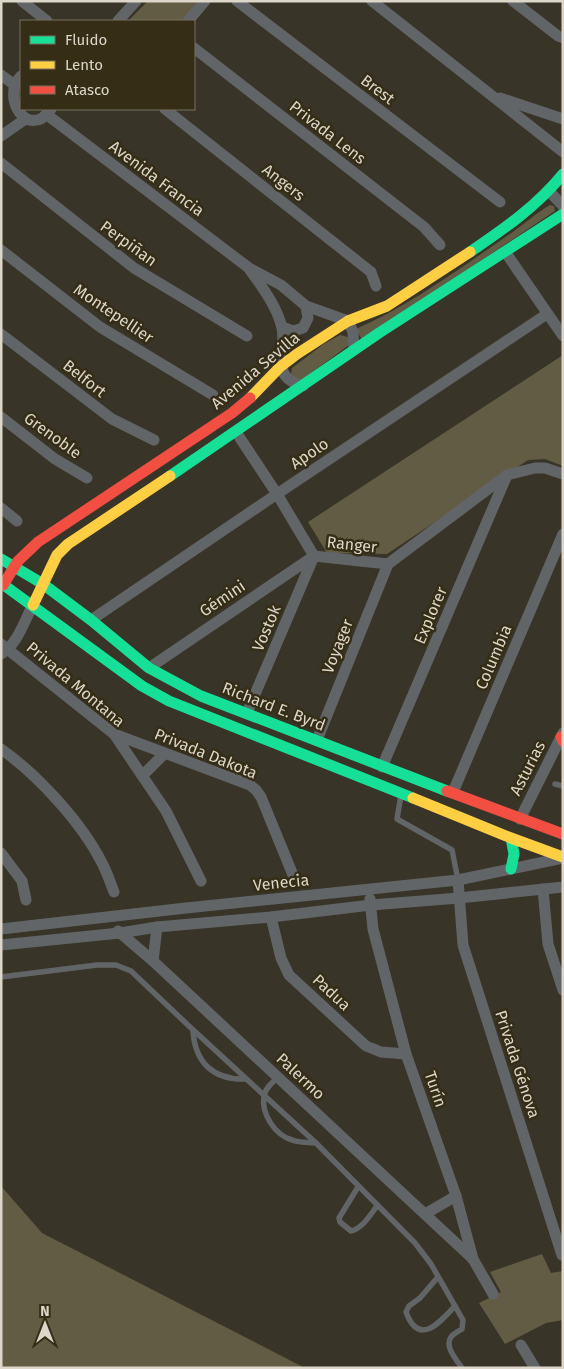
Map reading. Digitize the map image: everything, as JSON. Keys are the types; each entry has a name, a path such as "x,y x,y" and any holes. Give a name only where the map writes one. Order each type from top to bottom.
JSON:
{"street":[{"path":"22,1 47,20"},
{"path":"189,20 205,1"},
{"name":"Brest","path":"237,1 500,202"},
{"path":"372,1 563,152"},
{"path":"513,1 563,38"},
{"path":"119,20 134,2"},
{"name":"Privada Lens","path":"195,49 424,227 440,245"},
{"path":"1,75 11,85 8,102 13,113 24,120 36,120 50,110"},
{"path":"491,96 563,119"},
{"name":"Avenida Francia","path":"50,110 249,268 282,285 306,306 348,322"},
{"name":"Angers","path":"166,110 371,272 376,286"},
{"path":"1,136 24,120"},
{"name":"Perpiñan","path":"1,163 134,268 246,336"},
{"name":"Avenida Sevilla","path":"2,586 13,566 24,553 38,542 232,413 256,393 280,367 318,339 348,322 387,306 507,227 549,191 563,174"},
{"path":"549,191 563,206"},
{"path":"4,649 16,639 57,555 68,544 236,432 354,350 506,253 563,214"},
{"name":"Montepellier","path":"1,250 100,327 212,396"},
{"path":"506,253 563,336"},
{"name":"Avenida Francia","path":"249,268 267,294 282,327 280,367"},
{"path":"282,327 293,331 303,328 308,318 306,306"},
{"name":"Apolo","path":"91,620 547,314"},
{"path":"348,322 353,332 354,350"},
{"name":"Belfort","path":"1,334 112,419 154,440"},
{"path":"280,367 289,380 303,386"},
{"name":"Grenoble","path":"1,417 55,460 87,478"},
{"name":"Ranger","path":"236,432 277,494 314,556 388,564 507,475 540,468 563,474"},
{"name":"Explorer","path":"382,766 507,475"},
{"path":"1,508 17,521"},
{"name":"Columbia","path":"453,792 563,534"},
{"name":"Gémini","path":"149,668 314,556"},
{"name":"Vostok","path":"247,713 314,556"},
{"name":"Richard E. Byrd","path":"1,559 43,584 91,620 149,668 201,696 563,834"},
{"name":"Voyager","path":"317,740 388,564"},
{"name":"Richard E. Byrd","path":"2,586 32,605 142,686 169,701 563,857"},
{"name":"Privada Montana","path":"4,649 114,734 166,811 201,881"},
{"name":"Privada Dakota","path":"114,734 250,785 261,797 293,875"},
{"name":"Asturias","path":"520,818 562,737"},
{"path":"1,749 15,758 53,796 83,831 103,864 114,892"},
{"path":"143,775 164,754"},
{"path":"511,838 515,854 511,869"},
{"path":"1,853 22,881 26,900"},
{"name":"Venecia","path":"1,929 458,880 563,857"},
{"name":"Privada Génova","path":"458,880 462,945 562,1256"},
{"name":"Venecia","path":"1,944 563,887"},
{"name":"Turín","path":"369,889 373,929 406,1054 456,1196 473,1259 492,1294"},
{"path":"543,889 548,944 563,990"},
{"name":"Padua","path":"271,917 282,958 289,975 366,1046 380,1052 406,1054"},
{"name":"Palermo","path":"105,918 473,1259"},
{"path":"153,961 157,927"},
{"path":"425,1214 456,1196"},
{"path":"521,1345 535,1368"}],"lane":[{"path":"555,784 563,786"},
{"path":"401,792 397,819 452,850 458,880"},
{"path":"1,977 58,968 97,965 116,965 131,971 193,1031 316,1143 415,1243 438,1277 463,1320 462,1329 452,1336 449,1342 451,1351 462,1368"},
{"path":"193,1031 196,1051 212,1071 231,1080 246,1079"},
{"path":"278,1077 267,1088 264,1096 266,1115 273,1126 290,1140 316,1143"},
{"path":"358,1187 339,1218 340,1222 351,1231 360,1228 378,1206"},
{"path":"438,1277 420,1298 409,1306 406,1312 410,1322 417,1329 427,1330 438,1324 455,1306"}],"shaded area":[{"path":"148,1 200,1 183,20 129,20"},
{"path":"550,205 554,206 555,211 362,340 356,329 396,309 435,285"},
{"path":"340,335 348,337 349,345 300,381 291,375 292,368 325,343"},
{"path":"563,355 563,466 545,459 528,460 387,554 327,553 308,522"},
{"path":"1,1186 42,1233 305,1368 1,1368"},
{"path":"542,1254 551,1273 563,1271 563,1320 546,1323 505,1344 479,1303 501,1292 490,1272"}],"traffic: fast":[{"path":"470,252 508,226 531,207 563,174"},
{"path":"170,476 379,333 563,214"},
{"path":"1,559 43,584 91,620 149,668 201,696 447,791"},
{"path":"1,583 142,686 169,701 413,798"},
{"path":"511,838 514,854 511,869"}],"traffic: slow":[{"path":"250,398 280,367 297,354 348,321 387,306 470,252"},
{"path":"33,605 57,555 68,544 170,476"},
{"path":"413,798 563,857"}],"traffic: jam":[{"path":"3,585 18,561 38,542 232,413 250,398"},
{"path":"561,737 563,741"},
{"path":"447,791 563,834"}]}
